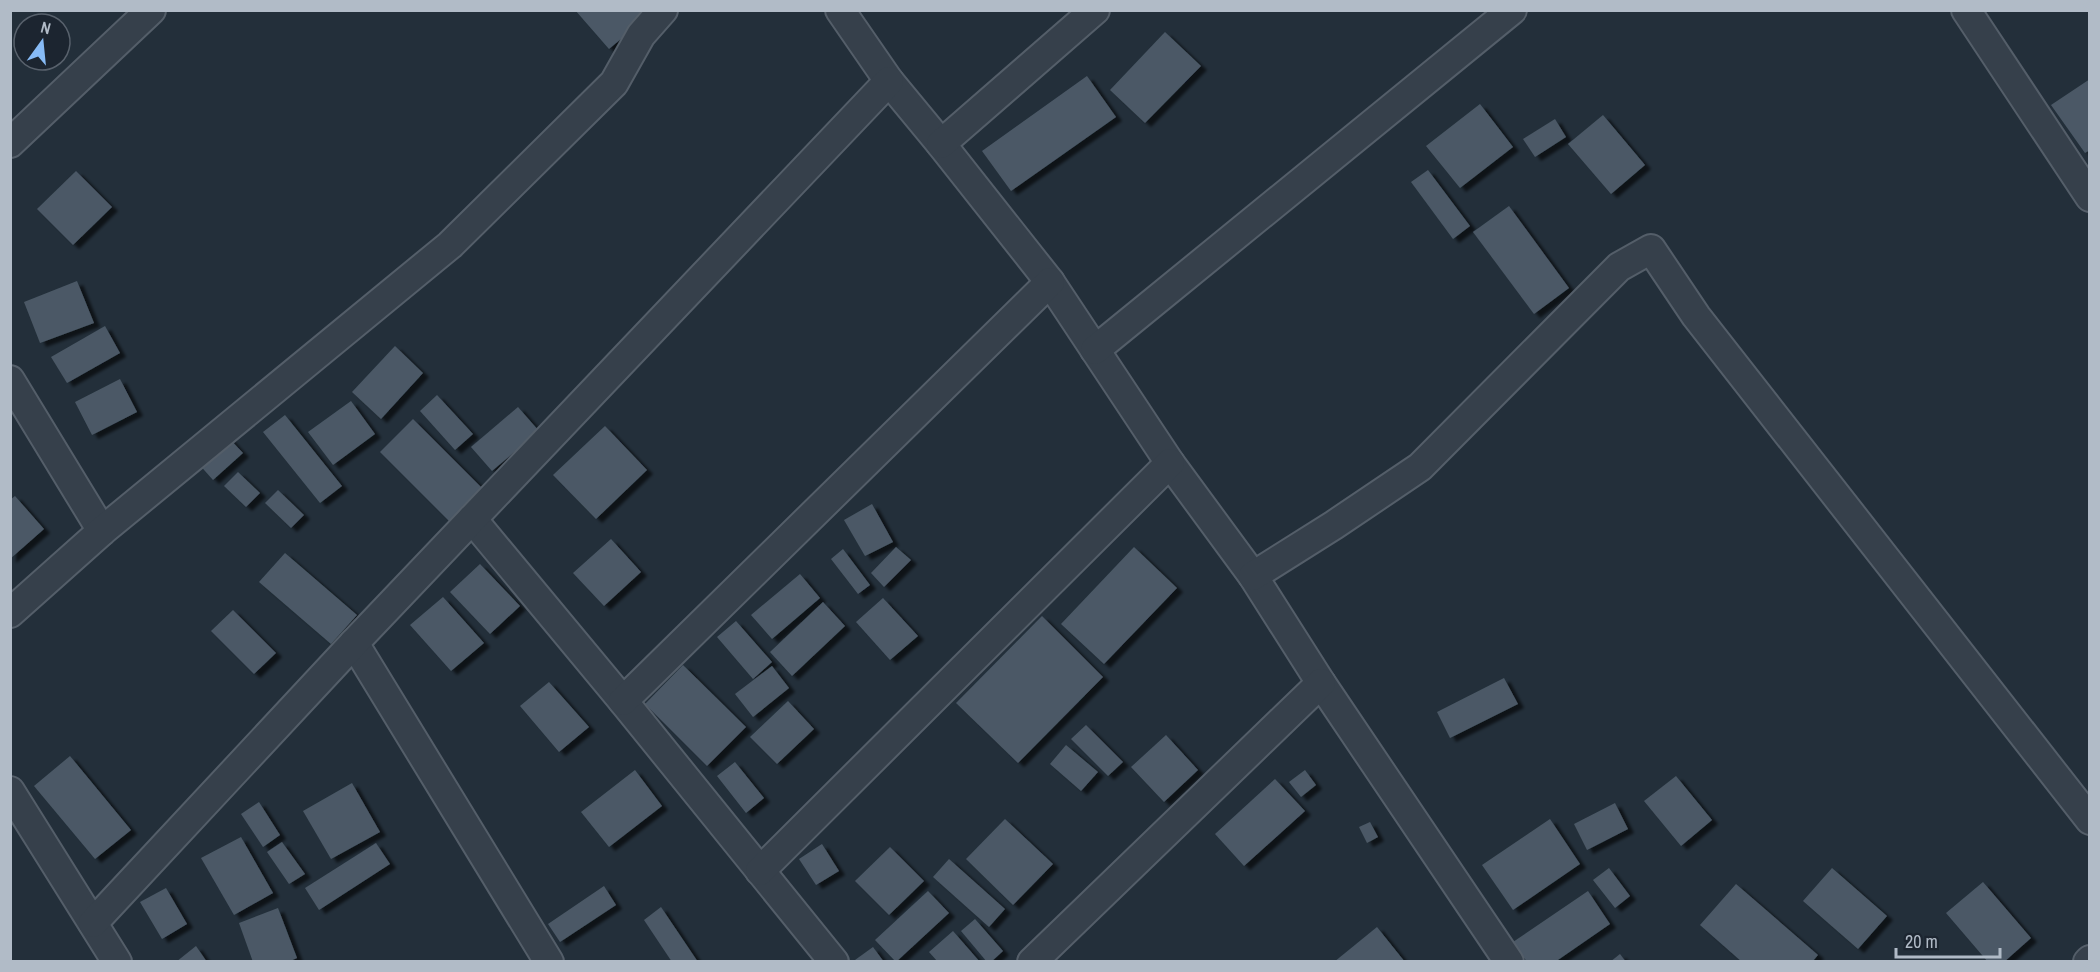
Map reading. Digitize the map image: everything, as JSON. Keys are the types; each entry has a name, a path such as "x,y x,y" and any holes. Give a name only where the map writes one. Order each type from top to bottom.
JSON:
{"street":[{"path":"10,143 151,10"},
{"path":"10,613 102,531 450,245 614,83 641,35 663,10"},
{"path":"840,10 888,81 1050,282 1170,463 1253,576 1321,683 1509,962"},
{"path":"941,144 1095,10"},
{"path":"1095,350 1512,10"},
{"path":"1966,10 2084,178"},
{"path":"93,923 354,643 888,81"},
{"path":"1253,576 1420,467 1619,267 1651,249 1696,316 2090,820"},
{"path":"623,701 1050,282"},
{"path":"10,380 102,531"},
{"path":"760,871 1170,463"},
{"path":"472,519 834,962"},
{"path":"354,643 549,962"},
{"path":"1032,962 1321,683"},
{"path":"10,791 117,962"}],"building":[{"path":"575,10 639,10 646,18 609,49"},
{"path":"1165,32 1201,66 1145,123 1110,90"},
{"path":"1087,76 1116,117 1011,191 982,151"},
{"path":"2090,79 2090,150 2085,153 2051,105"},
{"path":"1480,104 1513,147 1460,188 1426,146"},
{"path":"1603,115 1645,165 1611,194 1568,144"},
{"path":"1555,119 1566,137 1535,157 1523,139"},
{"path":"1428,170 1470,226 1453,239 1411,182"},
{"path":"76,171 112,207 73,245 37,209"},
{"path":"1509,206 1569,288 1534,314 1473,232"},
{"path":"77,281 94,323 40,343 24,302"},
{"path":"105,326 120,353 67,383 51,357"},
{"path":"395,346 423,373 381,419 352,392"},
{"path":"120,379 137,412 92,435 75,402"},
{"path":"437,395 473,434 455,450 420,411"},
{"path":"351,401 375,434 333,465 308,432"},
{"path":"518,407 539,431 492,471 471,447"},
{"path":"285,415 342,486 320,503 263,432"},
{"path":"413,419 483,489 450,522 380,452"},
{"path":"605,426 647,470 596,519 553,475"},
{"path":"226,435 243,453 213,480 197,462"},
{"path":"238,472 260,493 246,507 224,486"},
{"path":"278,490 304,515 291,528 265,503"},
{"path":"15,496 44,529 10,559 10,500"},
{"path":"872,504 893,542 865,556 844,520"},
{"path":"611,539 641,572 604,606 573,573"},
{"path":"896,547 911,560 884,587 871,573"},
{"path":"1134,547 1177,588 1104,664 1061,624"},
{"path":"843,549 870,585 858,594 831,559"},
{"path":"285,553 357,615 331,644 259,582"},
{"path":"480,564 520,606 490,634 450,592"},
{"path":"800,574 820,598 772,639 751,615"},
{"path":"443,597 484,643 451,671 410,625"},
{"path":"883,598 918,636 890,660 856,622"},
{"path":"823,602 845,626 792,676 770,652"},
{"path":"233,610 276,653 254,674 211,631"},
{"path":"1042,616 1103,677 1018,763 956,703"},
{"path":"736,621 772,662 753,679 717,637"},
{"path":"683,665 746,727 707,766 645,704"},
{"path":"772,666 789,688 753,717 735,694"},
{"path":"1504,678 1518,704 1450,738 1437,712"},
{"path":"549,682 589,727 559,752 520,706"},
{"path":"788,701 814,729 777,764 750,737"},
{"path":"1086,725 1123,762 1108,776 1071,739"},
{"path":"1166,735 1198,770 1164,802 1131,767"},
{"path":"1066,745 1098,772 1081,791 1050,764"},
{"path":"70,756 131,830 95,859 34,786"},
{"path":"735,762 764,798 746,813 717,776"},
{"path":"635,770 662,806 609,847 581,812"},
{"path":"1305,770 1316,785 1301,797 1289,782"},
{"path":"1676,776 1712,820 1681,846 1644,801"},
{"path":"1275,779 1305,811 1244,866 1215,834"},
{"path":"352,783 380,832 331,859 303,811"},
{"path":"259,802 280,835 263,847 241,814"},
{"path":"1615,803 1628,829 1587,850 1574,824"},
{"path":"1005,819 1053,864 1013,905 966,859"},
{"path":"1550,819 1580,864 1513,910 1482,865"},
{"path":"1370,822 1378,837 1367,843 1359,827"},
{"path":"241,837 273,893 234,915 201,858"},
{"path":"282,842 305,874 289,884 267,852"},
{"path":"376,843 390,864 319,910 305,888"},
{"path":"822,844 839,871 816,885 799,859"},
{"path":"890,847 924,881 889,915 855,881"},
{"path":"949,859 1005,909 989,927 933,877"},
{"path":"1609,868 1630,896 1615,908 1593,880"},
{"path":"1832,868 1887,916 1858,949 1803,901"},
{"path":"1983,882 2031,938 2004,962 1988,962 1946,913"},
{"path":"1736,884 1818,955 1812,962 1742,962 1700,925"},
{"path":"604,886 616,905 560,942 548,924"},
{"path":"166,888 187,924 162,939 140,902"},
{"path":"928,891 949,913 896,962 875,940"},
{"path":"1588,891 1610,924 1555,962 1527,962 1513,942"},
{"path":"661,907 698,962 672,962 644,920"},
{"path":"278,908 297,958 288,962 253,962 239,923"},
{"path":"975,919 1003,951 991,962 987,962 961,931"},
{"path":"1377,927 1405,962 1334,962"},
{"path":"953,931 980,962 938,962 929,952"},
{"path":"196,946 207,962 176,962"},
{"path":"873,947 884,962 856,962 855,960"},
{"path":"1620,954 1626,962 1610,962"}]}
